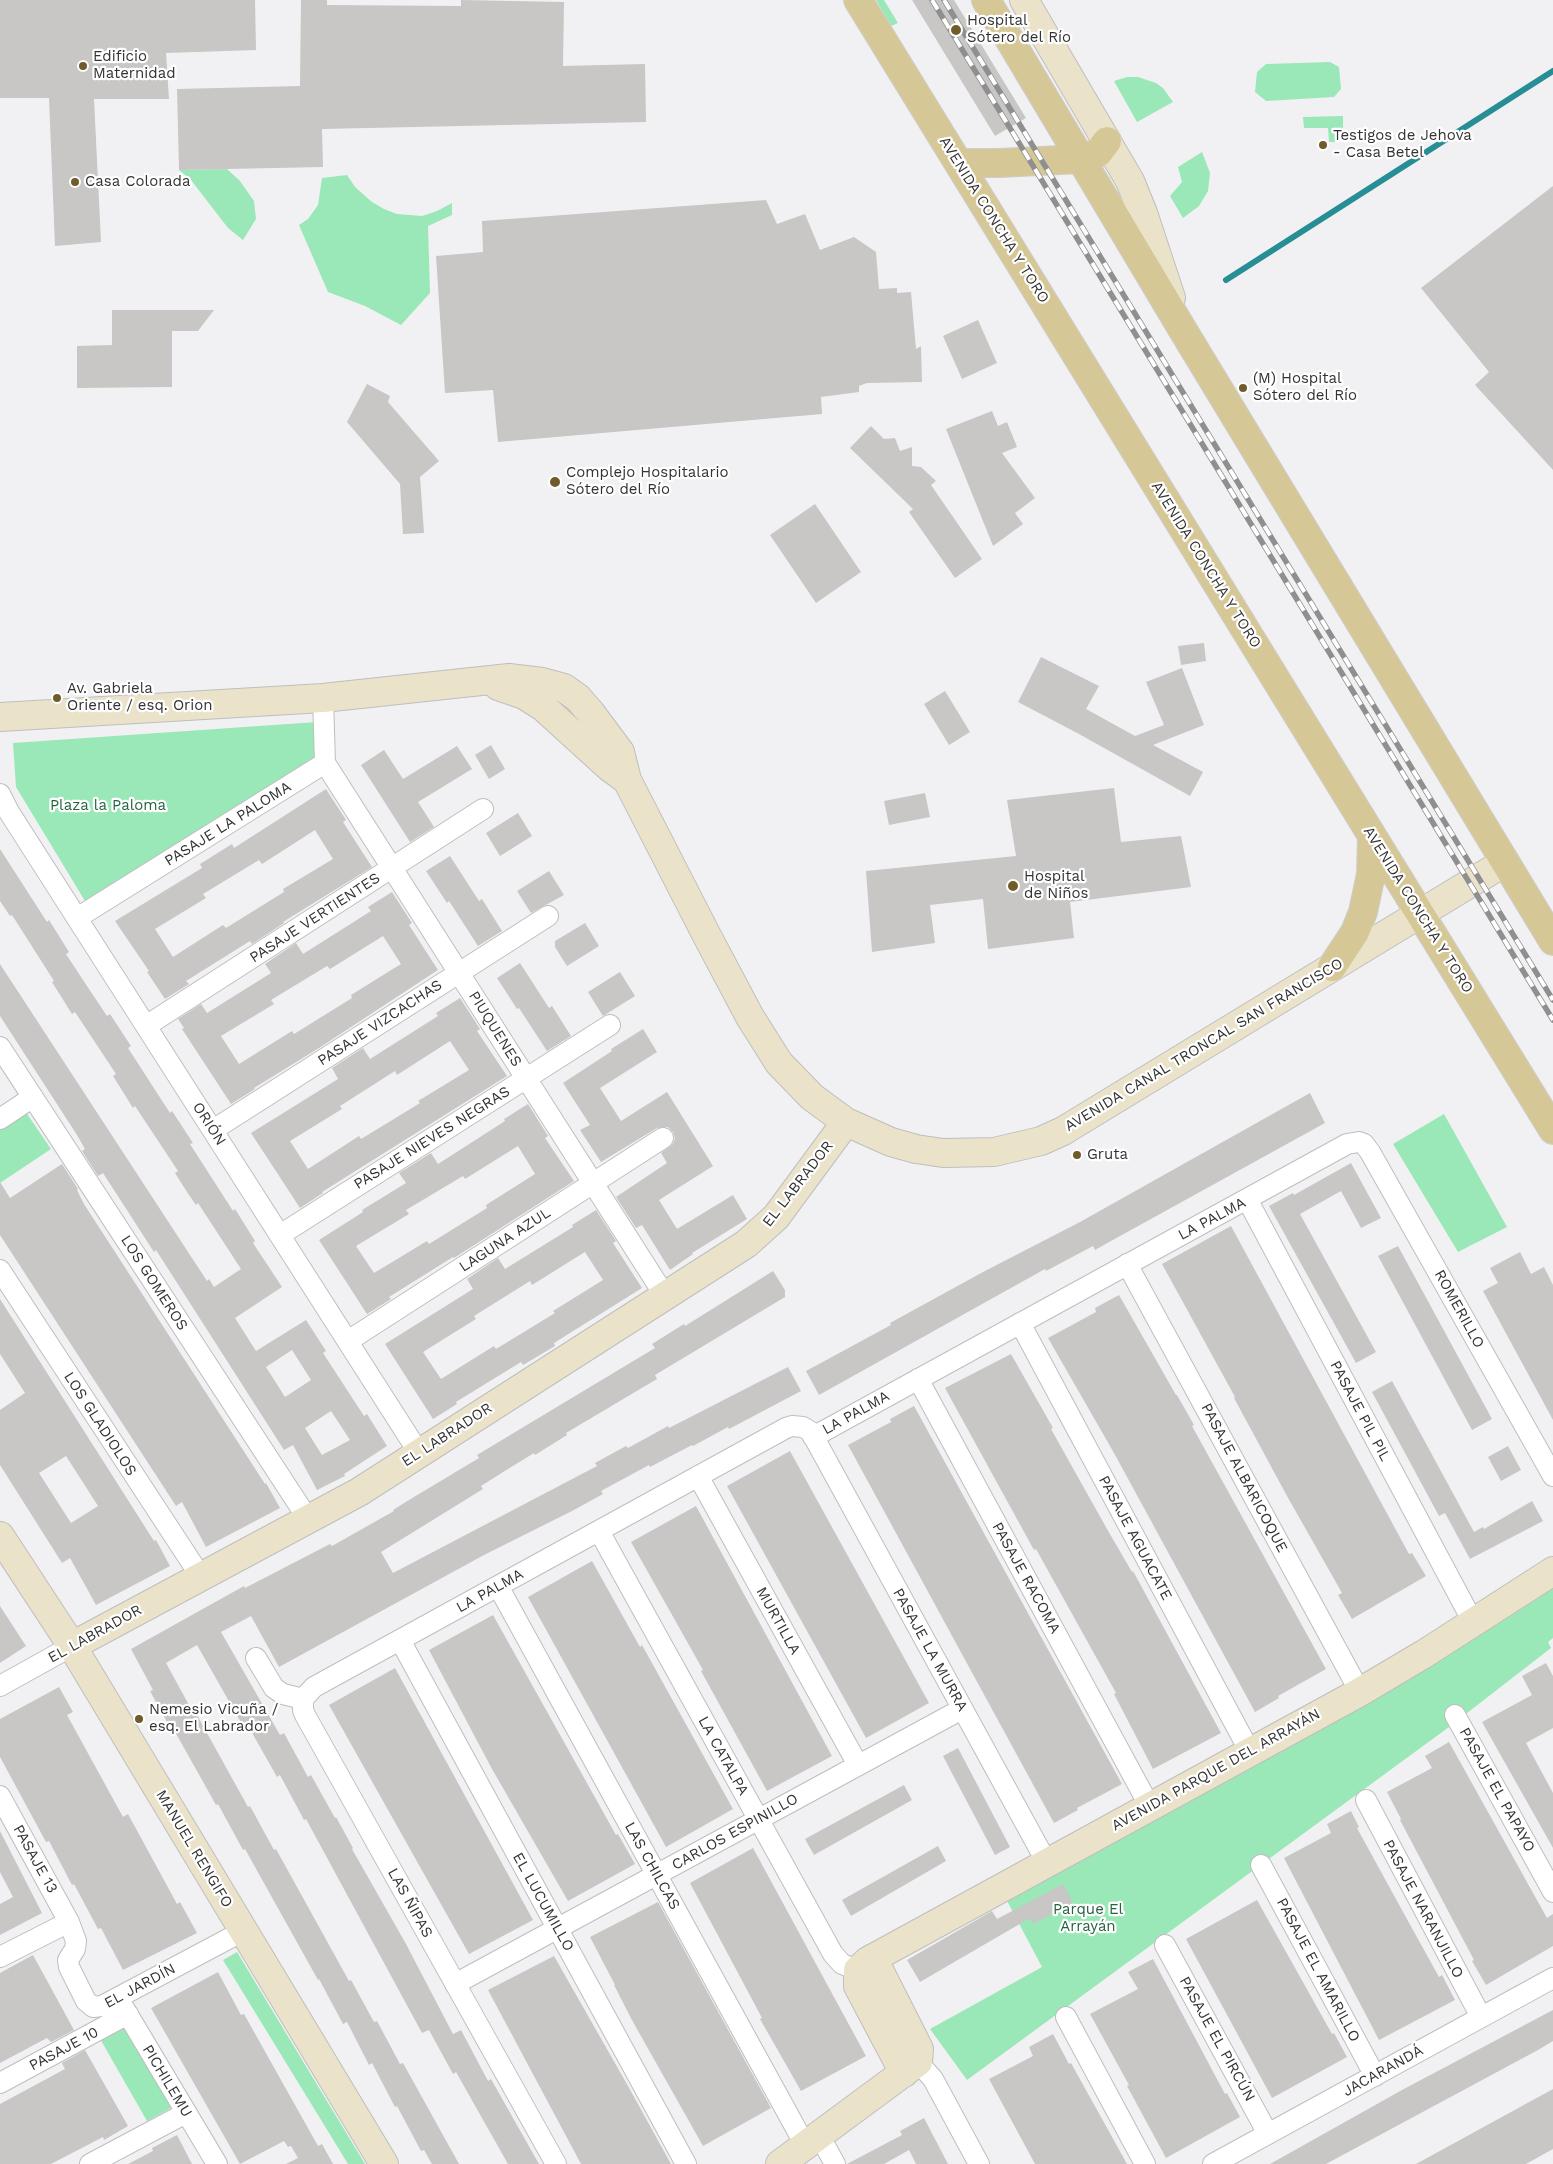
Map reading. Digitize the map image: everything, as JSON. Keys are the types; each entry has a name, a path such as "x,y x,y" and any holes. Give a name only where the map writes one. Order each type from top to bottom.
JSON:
{"main road":[{"name":"AVENIDA CONCHA Y TORO","path":"858,0 1553,1130"},
{"path":"986,0 1184,332 1553,941"},
{"path":"958,163 999,164 1081,159 1098,153 1107,141"},
{"path":"1332,967 1355,932 1363,912 1371,874 1372,836"}],"street":[{"path":"1024,0 1107,141 1137,197 1165,282 1184,332"},
{"name":"AVENIDA CANAL TRONCAL SAN FRANCISCO","path":"0,717 323,698 509,678 542,682 564,688 578,698 605,729 620,752 627,780 710,943 764,1042 797,1083 828,1110 846,1122 891,1142 916,1149 943,1153 994,1152 1041,1141 1084,1120 1505,862"},
{"path":"323,698 325,763"},
{"name":"PIUQUENES","path":"325,763 665,1296"},
{"name":"PASAJE LA PALOMA","path":"77,918 325,763"},
{"name":"ORIÓN","path":"0,794 9,812 419,1453"},
{"name":"PASAJE VERTIENTES","path":"146,1026 483,809"},
{"name":"PASAJE VIZCACHAS","path":"213,1130 548,916"},
{"name":"PASAJE NIEVES NEGRAS","path":"280,1235 610,1025"},
{"name":"LOS GOMEROS","path":"0,1048 308,1519"},
{"path":"0,1119 32,1097"},
{"name":"EL LABRADOR","path":"0,1686 359,1492 746,1244 776,1217 846,1122"},
{"name":"LAGUNA AZUL","path":"348,1342 663,1138"},
{"name":"LA PALMA","path":"303,1699 314,1687 792,1426 803,1427 811,1432 813,1437 921,1386 1020,1323 1347,1144 1352,1142 1364,1144"},
{"name":"ROMERILLO","path":"1364,1144 1553,1476"},
{"name":"PASAJE PIL PIL","path":"1247,1199 1473,1622"},
{"name":"PASAJE ALBARICOQUE","path":"1128,1264 1360,1692"},
{"name":"LOS GLADIOLOS","path":"0,1270 201,1577"},
{"name":"PASAJE AGUACATE","path":"1020,1323 1250,1752"},
{"name":"PASAJE RACOMA","path":"921,1386 1150,1807"},
{"name":"PASAJE LA MURRA","path":"813,1437 1047,1863"},
{"name":"MURTILLA","path":"698,1476 858,1765"},
{"name":"LA CATALPA","path":"599,1531 833,1954 842,1964 866,1964"},
{"name":"MANUEL RENGIFO","path":"0,1536 72,1646 384,2164"},
{"name":"AVENIDA PARQUE DEL ARRAYÁN","path":"866,1964 1360,1692 1553,1571"},
{"name":"LAS CHILCAS","path":"498,1586 656,1874 812,2140 834,2164"},
{"name":"EL LUCUMILLO","path":"400,1640 686,2164"},
{"path":"256,1658 274,1688 283,1694 303,1699"},
{"name":"LAS ÑIPAS","path":"303,1699 305,1715 556,2164"},
{"name":"CARLOS ESPINILLO","path":"455,1984 962,1709"},
{"name":"PASAJE EL PAPAYO","path":"1455,1715 1553,1892"},
{"name":"PASAJE 13","path":"0,1796 7,1824 69,1922"},
{"name":"PASAJE NARANJILLO","path":"1366,1800 1482,2017"},
{"name":"PASAJE EL AMARILLO","path":"1261,1865 1375,2076"},
{"path":"0,1958 69,1922"},
{"name":"EL JARDÍN","path":"69,1922 76,1941 75,1949 68,1960 69,1967 86,2001 93,2007 98,2008 123,2006 244,1931"},
{"name":"PASAJE EL PIRCÚN","path":"1166,1945 1268,2134"},
{"path":"780,2164 911,2068 918,2049 866,1964"},
{"name":"JACARANDÁ","path":"1213,2164 1553,1978"},
{"name":"PASAJE 10","path":"0,2083 123,2006"},
{"name":"PICHILEMU","path":"123,2006 217,2164"},
{"path":"1066,2017 1145,2164"},
{"path":"911,2068 933,2080 979,2164"},
{"path":"90,2164 186,2113"}],"green space":[{"path":"876,0 884,0 898,23 891,26"},
{"path":"1330,62 1339,67 1341,89 1334,97 1266,101 1255,92 1257,72 1266,64"},
{"path":"1127,77 1138,77 1156,83 1163,88 1173,102 1137,122 1114,81"},
{"path":"1343,116 1343,136 1335,142 1329,142 1328,128 1304,128 1303,117"},
{"path":"1202,152 1210,173 1208,191 1199,206 1183,218 1170,196 1182,182 1178,167"},
{"path":"227,169 240,181 254,201 256,219 243,240 228,228 191,180 179,170"},
{"path":"347,175 355,187 372,202 397,214 422,216 452,203 452,215 428,226 430,293 401,325 365,306 328,292 299,225 308,219 318,205 322,178"},
{"name":"Plaza la Paloma","path":"317,722 319,760 85,901 16,787 13,743"},
{"path":"23,1108 51,1149 0,1183 0,1124"},
{"path":"1444,1114 1507,1227 1458,1252 1393,1144"},
{"name":"Parque El Arrayán","path":"1553,1587 1553,1638 1548,1642 1551,1648 1449,1727 967,2080 930,2029 1042,1967 1005,1897 1426,1666"},
{"path":"237,1952 365,2164 348,2164 223,1960"},
{"path":"125,2021 175,2106 147,2121 99,2037"}],"building":[{"path":"0,0 255,0 256,50 166,53 169,99 94,99 101,242 55,246 49,98 0,98"},
{"path":"301,0 327,0 327,5 461,6 461,0 564,2 563,66 645,64 646,122 322,129 323,167 179,170 177,89 300,86"},
{"path":"912,0 954,0 1026,118 995,136"},
{"path":"1553,186 1553,470 1475,385 1489,372 1421,288"},
{"path":"766,200 777,224 805,214 820,250 854,237 876,252 879,289 897,288 897,293 911,292 916,349 921,346 922,382 867,383 859,386 859,392 821,397 822,414 498,442 493,390 445,393 436,256 483,252 482,221"},
{"path":"112,310 214,310 198,331 172,331 172,387 77,388 77,346 112,345"},
{"path":"978,320 997,363 962,379 943,336"},
{"path":"367,384 390,396 388,402 439,461 420,477 424,533 403,534 400,484 347,422"},
{"path":"992,411 998,426 1007,422 1017,447 1002,453 1035,498 1015,513 1023,524 993,546 946,429"},
{"path":"871,426 884,439 895,438 900,451 912,447 912,466 921,467 936,481 931,485 982,559 955,578 909,512 913,509 850,448"},
{"path":"815,504 861,572 816,603 770,535"},
{"path":"1204,643 1206,661 1181,665 1178,646"},
{"path":"1041,657 1099,686 1086,709 1135,736 1164,725 1146,682 1182,668 1204,725 1153,745 1203,772 1190,796 1018,702"},
{"path":"945,691 970,732 949,745 924,704"},
{"path":"491,745 505,769 489,779 475,755"},
{"path":"457,746 472,769 418,802 434,827 410,842 361,765 384,750 403,779"},
{"path":"1114,788 1121,842 1181,836 1191,887 1070,902 1074,938 988,949 983,899 930,905 935,943 872,952 866,871 1016,856 1007,800"},
{"path":"326,789 346,820 343,822 372,867 283,922 252,944 250,941 186,981 189,984 165,999 147,972 149,971 115,921 202,868 200,864 232,844 234,848","holes":["315,830 333,859 283,889 284,892 226,928 223,925 173,957 155,929 206,898 203,894 259,860 262,864"]},
{"path":"925,793 930,817 889,825 884,801"},
{"path":"518,813 532,836 500,856 486,833"},
{"path":"0,849 47,922 49,920 69,952 66,954 85,983 107,1016 110,1014 131,1046 128,1048 170,1113 172,1111 193,1143 190,1144 233,1211 235,1209 255,1241 253,1243 282,1287 235,1318 256,1351 306,1320 326,1351 323,1353 364,1416 367,1414 387,1446 344,1474 345,1476 317,1490 293,1445 284,1450 156,1250 154,1252 103,1173 98,1176 82,1151 85,1149 77,1135 0,1016 0,964 207,1281 209,1279 214,1287 241,1269 198,1203 196,1205 185,1189 175,1173 178,1171 135,1106 133,1108 113,1076 116,1074 75,1012 72,1014 52,982 54,981 12,915 10,916 0,901","holes":["292,1350 311,1380 285,1397 266,1367","331,1411 350,1440 322,1455 305,1428"]},
{"path":"450,856 479,901 482,899 502,931 478,946 449,901 447,903 426,871"},
{"path":"549,871 564,895 531,913 517,891"},
{"path":"392,892 412,923 409,925 438,970 231,1104 182,1029 184,1028 178,1019 201,1004 207,1013 271,973 265,964 296,943 303,954 371,911 368,907","holes":["383,936 401,964 351,995 352,998 294,1034 292,1031 239,1064 221,1036 274,1004 271,1000 327,966 330,969"]},
{"path":"585,923 599,946 567,966 555,947 555,941"},
{"path":"520,963 549,1008 552,1006 571,1036 547,1051 497,978"},
{"path":"620,972 635,996 603,1016 588,992"},
{"path":"460,998 480,1029 477,1031 507,1076 322,1192 300,1208 251,1133 338,1079 332,1068 363,1048 370,1059 438,1016 436,1013","holes":["450,1041 469,1070 418,1101 420,1103 361,1139 359,1136 308,1169 290,1141 342,1109 340,1106 395,1071 397,1075"]},
{"path":"643,1029 657,1052 600,1088 621,1121 667,1092 713,1166 659,1200 677,1229 733,1195 747,1219 692,1253 670,1270 642,1225 636,1228 616,1197 667,1163 661,1153 673,1144 675,1138 673,1132 668,1127 657,1128 601,1162 580,1130 590,1125 563,1083"},
{"path":"1310,1093 1325,1123 1095,1250 1093,1246 1046,1271 1045,1269 819,1395 806,1371 983,1272 1080,1222"},
{"path":"528,1104 548,1136 545,1138 574,1181 389,1297 391,1299 367,1314 319,1240 363,1212 362,1210 406,1183 399,1173 431,1153 438,1164 505,1121 504,1119","holes":["518,1146 535,1174 486,1205 487,1208 429,1244 427,1241 374,1273 356,1246 409,1214 406,1210 463,1176 465,1179"]},
{"path":"1351,1163 1381,1218 1361,1228 1341,1191 1300,1214 1376,1352 1356,1363 1269,1206 1293,1193 1294,1195"},
{"path":"62,1164 78,1189 84,1204 266,1483 280,1508 206,1547 182,1502 176,1506 0,1235 0,1182 10,1198"},
{"path":"596,1210 616,1241 613,1243 642,1288 554,1343 555,1346 523,1365 521,1362 456,1402 457,1404 433,1419 385,1344 473,1289 467,1279 498,1258 505,1269 573,1227 572,1225","holes":["585,1252 603,1280 553,1311 555,1313 496,1349 494,1346 441,1379 423,1352 476,1319 474,1316 530,1281 532,1285"]},
{"path":"1231,1226 1409,1554 1412,1553 1426,1576 1352,1619 1338,1595 1342,1593 1287,1496 1162,1264"},
{"path":"1398,1246 1492,1419 1472,1430 1378,1256"},
{"path":"1520,1252 1531,1274 1544,1267 1553,1285 1553,1420 1483,1291 1498,1283 1490,1268"},
{"path":"773,1271 785,1290 785,1297 655,1375 657,1379 566,1433 567,1435 535,1455 534,1453 508,1469 481,1486 483,1489 381,1552 393,1573 597,1466 595,1463 626,1446 628,1448 668,1426 669,1428 788,1367 801,1391 729,1429 728,1427 650,1467 649,1465 601,1491 603,1494 572,1511 484,1555 279,1667 251,1616 221,1632 280,1735 284,1733 308,1777 311,1775 336,1817 453,2034 461,2030 488,2081 491,2079 539,2164 508,2164 456,2072 453,2074 429,2030 422,2033 306,1819 304,1820 280,1775 277,1777 251,1731 247,1733 197,1645 166,1663 248,1807 250,1806 274,1850 276,1849 349,1981 351,1980 374,2022 377,2021 400,2064 403,2063 459,2164 432,2164 424,2150 421,2151 372,2063 369,2065 347,2022 343,2024 245,1849 243,1850 218,1804 216,1805 169,1721 167,1722 150,1691 153,1690 131,1649 244,1586 245,1588 330,1544 332,1546 394,1511 479,1458 477,1455 655,1348 652,1344 684,1324 685,1326"},
{"path":"1119,1295 1194,1425 1192,1426 1326,1669 1278,1696 1279,1698 1255,1712 1114,1453 1048,1338 1096,1312 1095,1308"},
{"path":"0,1299 154,1541 156,1540 170,1566 96,1605 70,1558 62,1563 0,1465 0,1410 25,1393 0,1354","holes":["66,1456 98,1506 71,1523 39,1473"]},
{"path":"1011,1354 1107,1529 1133,1571 1221,1733 1153,1769 1114,1694 1116,1693 1036,1549 1034,1550 945,1388"},
{"path":"1392,1381 1474,1532 1483,1527 1484,1529 1532,1501 1543,1521 1470,1559 1445,1513 1439,1516 1372,1392"},
{"path":"914,1406 1122,1784 1077,1808 1078,1810 1054,1823 848,1445 891,1422 890,1419"},
{"path":"1508,1446 1521,1470 1501,1481 1488,1457"},
{"path":"790,1451 929,1703 866,1738 727,1486"},
{"path":"696,1506 832,1756 767,1791 701,1671 703,1670 631,1542"},
{"path":"592,1561 640,1647 642,1645 733,1809 666,1847 528,1597"},
{"path":"0,1606 26,1646 0,1663"},
{"path":"493,1615 616,1835 618,1834 635,1864 568,1901 492,1769 429,1650"},
{"path":"1546,1663 1553,1676 1553,1728 1526,1743 1553,1793 1553,1848 1482,1722 1532,1695 1522,1676"},
{"path":"395,1668 533,1920 469,1954 329,1705"},
{"path":"59,1687 73,1712 67,1715 123,1817 128,1814 177,1904 180,1902 197,1933 123,1970 101,1928 98,1929 74,1884 72,1885 49,1841 46,1842 0,1757 0,1719"},
{"path":"1449,1742 1547,1918 1553,1914 1553,1946 1486,1985 1472,1961 1474,1960 1387,1792 1432,1768 1425,1756"},
{"path":"958,1748 1010,1847 995,1855 943,1756"},
{"path":"904,1785 912,1800 814,1855 805,1839"},
{"path":"1351,1811 1359,1827 1357,1828 1408,1921 1439,1977 1442,1975 1455,2000 1379,2040 1284,1858 1331,1833 1327,1824"},
{"path":"0,1831 42,1913 0,1935 0,1904 13,1897 0,1872"},
{"path":"938,1846 946,1861 851,1916 842,1900"},
{"path":"753,1848 866,2056 801,2091 760,2019 762,2018 690,1883"},
{"path":"1063,1884 1073,1903 1033,1924 1030,1918 920,1982 907,1960 992,1911 997,1919"},
{"path":"1257,1900 1332,2034 1334,2033 1347,2057 1272,2098 1186,1939"},
{"path":"658,1902 771,2108 703,2146 633,2022 590,1937"},
{"path":"33,1955 74,2030 51,2042 47,2038 0,2063 0,1973"},
{"path":"554,1956 671,2164 581,2164 488,1990"},
{"path":"1153,1959 1225,2094 1227,2093 1240,2117 1166,2158 1090,2014 1138,1989 1128,1972"},
{"path":"218,1972 241,2015 244,2014 318,2146 322,2144 333,2164 286,2164 298,2158 291,2146 288,2147 284,2141 240,2164 151,2008"},
{"path":"1553,2010 1553,2041 1538,2050 1326,2164 1270,2164 1402,2090"},
{"path":"1053,2034 1127,2164 1035,2164 989,2079 1033,2056 1029,2047"},
{"path":"85,2050 128,2126 104,2140 103,2137 51,2164 0,2164 0,2104 65,2069 62,2063"},
{"path":"1553,2089 1553,2149 1526,2164 1416,2164"},
{"path":"924,2118 948,2164 916,2164 909,2150 884,2164 847,2164 902,2135 900,2131"},
{"path":"177,2135 192,2164 128,2164 153,2151 152,2148"}],"waterway":[{"path":"1226,280 1553,71"}],"railway":[{"path":"932,0 1553,1020"},
{"path":"944,0 1553,1000"}],"place":[{"name":"Hospital Sótero del Río","path":"956,30"},
{"name":"Edificio Maternidad","path":"83,66"},
{"name":"Testigos de Jehova - Casa Betel","path":"1323,145"},
{"name":"Casa Colorada","path":"75,182"},
{"name":"(M) Hospital Sótero del Río","path":"1243,388"},
{"name":"Complejo Hospitalario Sótero del Río","path":"555,482"},
{"name":"Av. Gabriela Oriente / esq. Orion","path":"57,698"},
{"name":"Hospital de Niños","path":"1013,886"},
{"name":"Gruta","path":"1077,1155"},
{"name":"Nemesio Vicuña / esq. El Labrador","path":"139,1719"}]}
